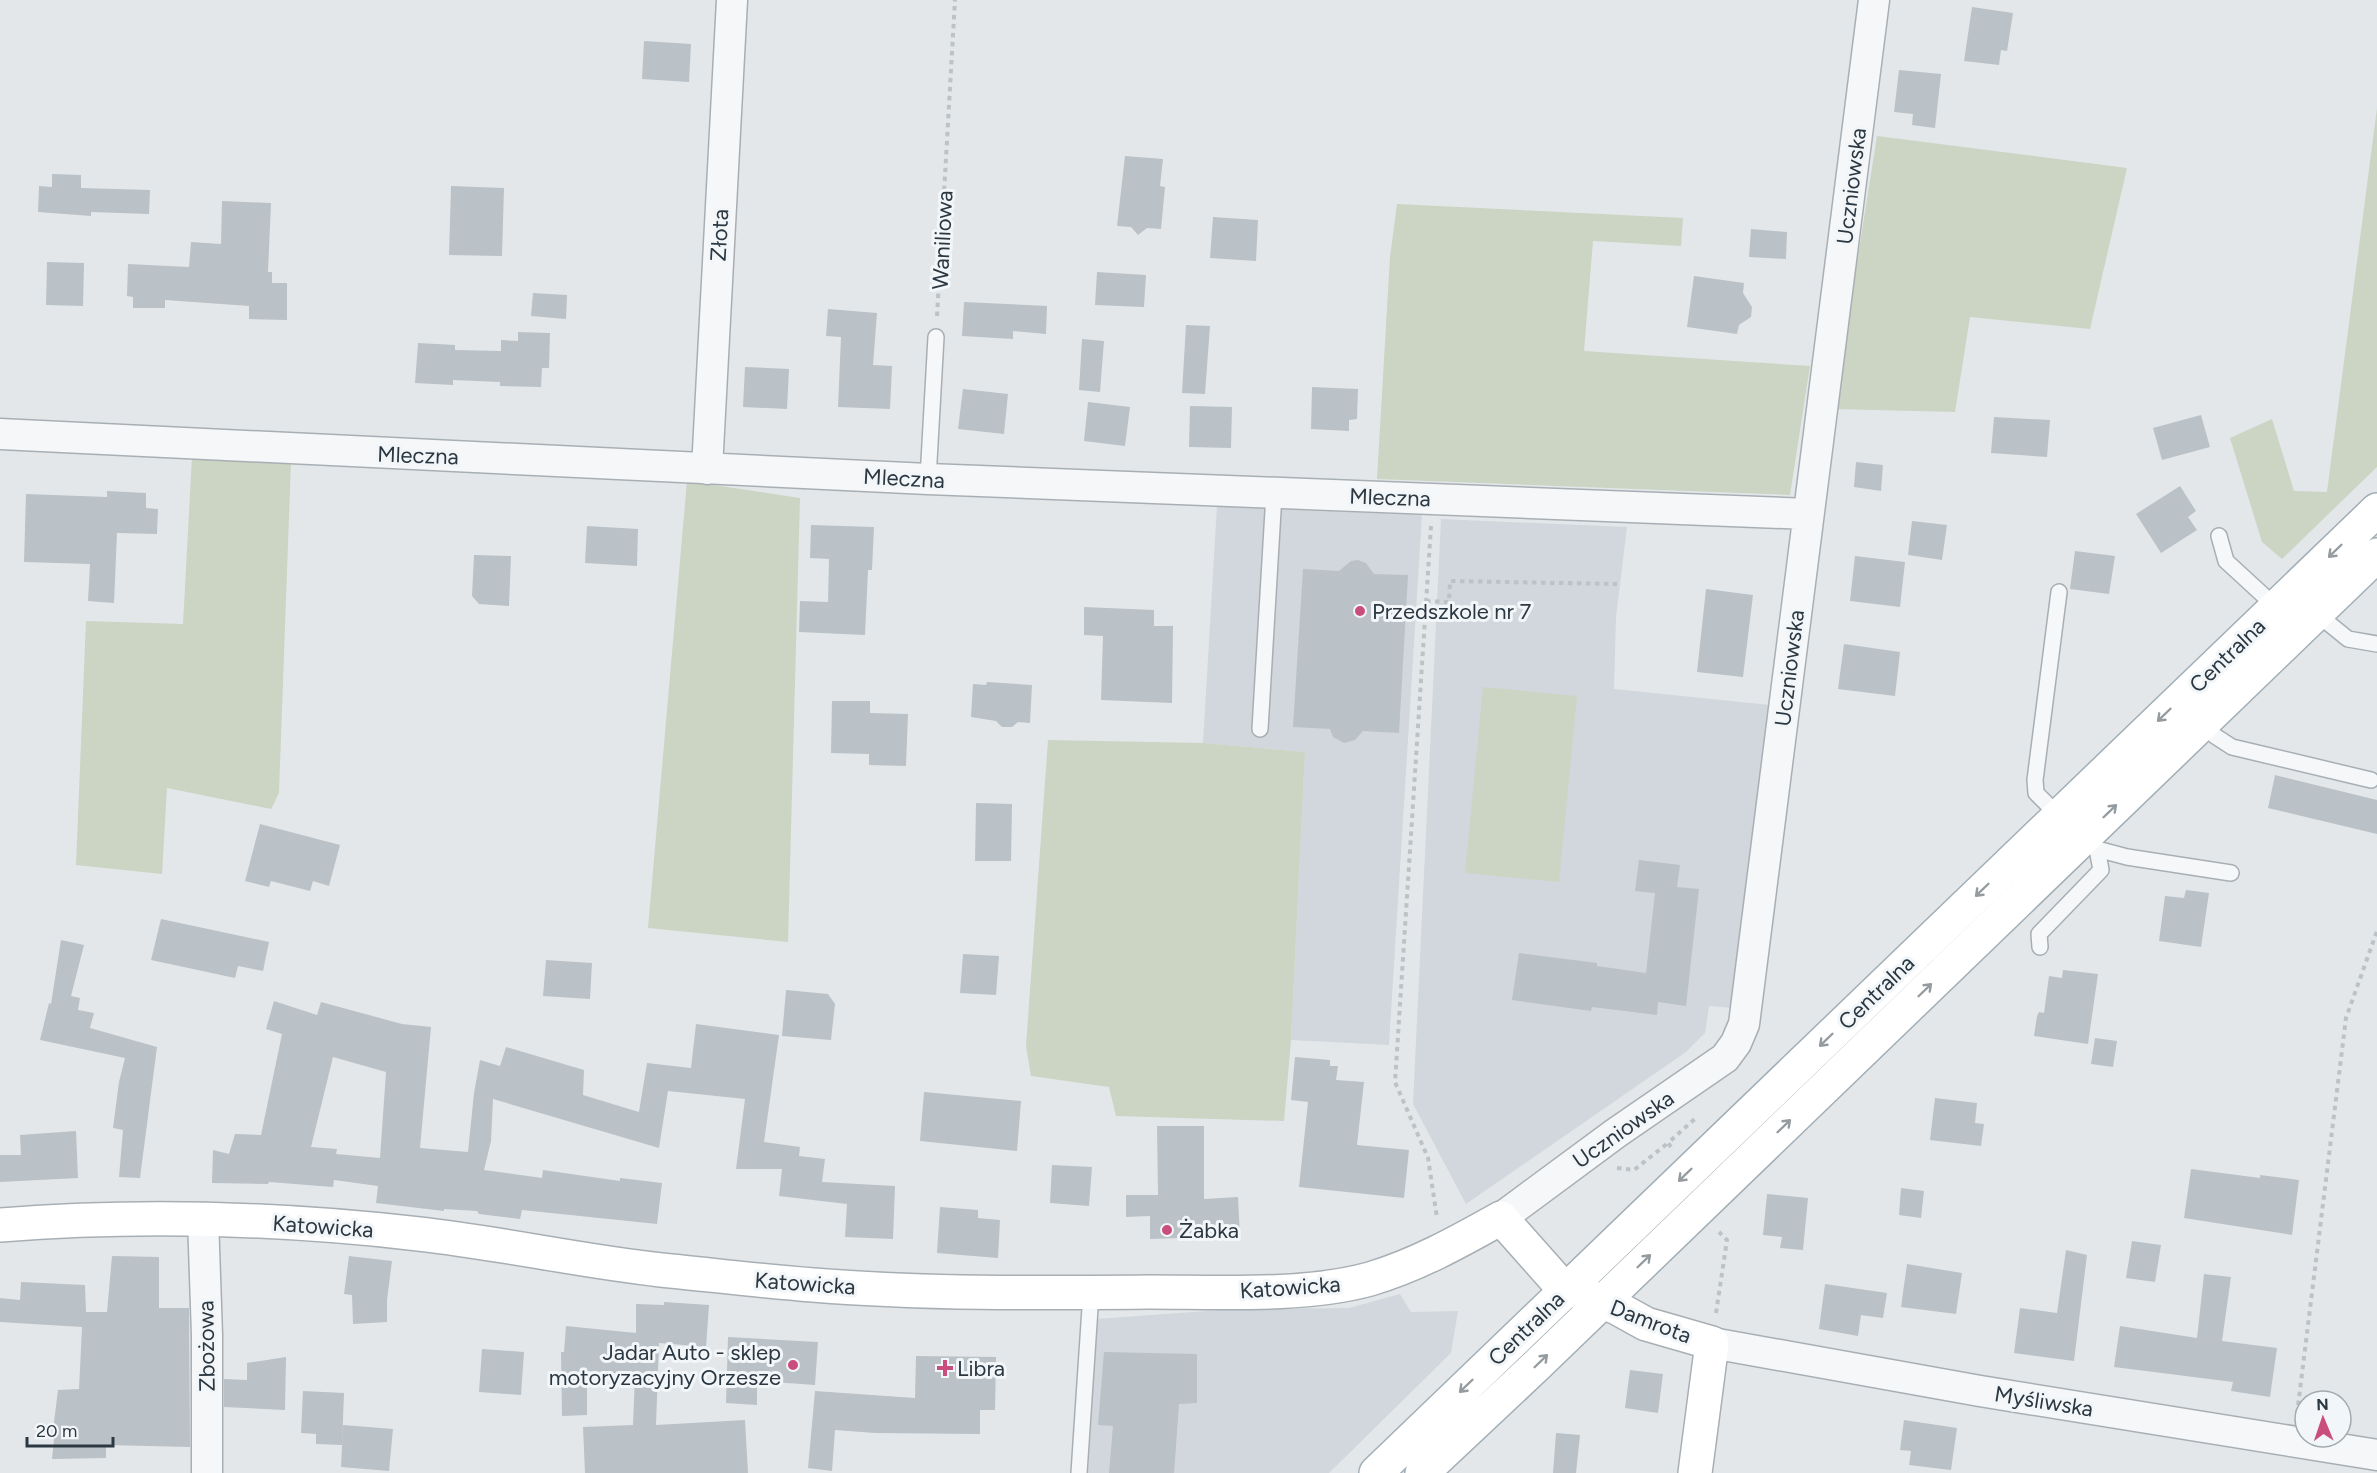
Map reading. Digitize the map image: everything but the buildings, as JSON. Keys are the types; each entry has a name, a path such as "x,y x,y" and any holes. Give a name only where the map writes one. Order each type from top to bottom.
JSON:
{"main road":[{"name":"Centralna","path":"1376,1473 2377,510"},
{"name":"Centralna","path":"1422,1473 2090,843 2203,722 2377,555"},
{"name":"Katowicka","path":"0,1225 72,1219 203,1218 316,1224 423,1234 656,1269 815,1285 973,1292 1091,1293 1257,1292 1322,1287 1366,1280 1404,1268 1439,1253 1501,1218"},
{"path":"1501,1218 1556,1280 1569,1288"},
{"name":"Damrota","path":"1569,1288 1646,1324 1712,1343 1695,1473"}],"street":[{"name":"Złota","path":"707,469 732,0"},
{"name":"Uczniowska","path":"1501,1218 1616,1133 1725,1058 1736,1043 1744,1024 1874,0"},
{"name":"Mleczna","path":"0,434 928,480 1808,514"},
{"name":"Zbożowa","path":"203,1218 207,1335 207,1473"},
{"name":"Myśliwska","path":"1712,1343 1980,1391 2293,1441"},
{"name":"Myśliwska","path":"2341,1449 2377,1455"}],"lane":[{"path":"928,480 936,338"},
{"path":"1260,729 1274,494"},
{"path":"2219,536 2226,561 2276,608"},
{"path":"2059,592 2035,780 2036,793 2059,816"},
{"path":"2316,613 2348,639 2377,644"},
{"path":"2203,722 2215,736 2232,747 2371,780"},
{"path":"2090,843 2127,857 2231,873"},
{"path":"2040,947 2039,934 2101,870 2090,843"},
{"path":"1079,1473 1091,1293"}],"path":[{"name":"Waniliowa","path":"936,338 955,0"},
{"path":"1433,498 1395,1082 1428,1158 1437,1221"},
{"path":"1426,601 1449,602 1450,581 1617,584"},
{"path":"2300,1389 2346,1018 2377,931"}],"shaded area":[{"path":"1217,506 1422,514 1389,1045 1291,1040 1305,752 1203,743"},
{"path":"1441,519 1627,527 1616,617 1614,689 1770,705 1733,1008 1709,1006 1705,1033 1686,1052 1466,1204 1413,1104"},
{"path":"1400,1294 1411,1312 1458,1311 1451,1353 1329,1473 1088,1473 1097,1319 1234,1309 1349,1308"}],"green space":[{"path":"2377,108 2377,467 2282,559 2262,542 2230,438 2272,419 2294,491 2327,492"},
{"path":"1877,136 2127,168 2090,329 1970,317 1955,412 1834,409"},
{"path":"1397,204 1683,218 1681,246 1593,241 1584,351 1810,366 1790,495 1377,479 1390,257"},
{"path":"192,457 291,461 279,793 271,809 167,788 162,874 76,865 86,621 183,624"},
{"path":"687,481 800,498 788,942 648,928"},
{"path":"1483,687 1577,696 1559,882 1465,873"},
{"path":"1048,740 1203,743 1305,752 1291,1040 1284,1121 1116,1116 1109,1087 1031,1076 1026,1046"}],"place":[{"name":"Przedszkole nr 7","path":"1360,611"},
{"name":"Żabka","path":"1167,1230"},
{"name":"Jadar Auto - sklep motoryzacyjny Orzesze","path":"793,1365"},
{"name":"Libra","path":"945,1368"}]}
